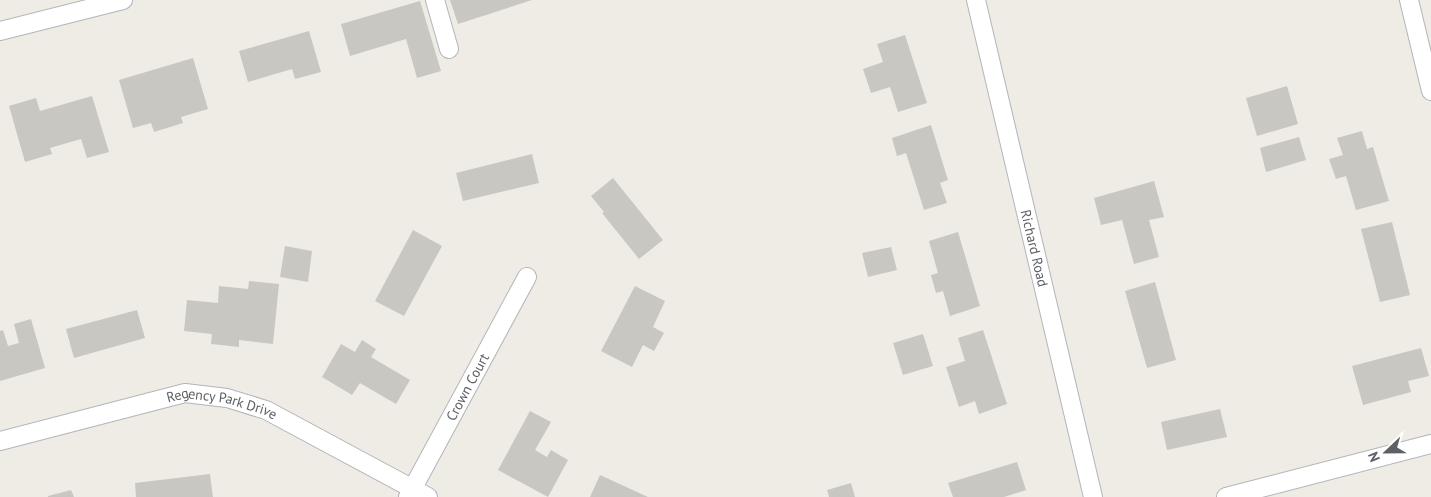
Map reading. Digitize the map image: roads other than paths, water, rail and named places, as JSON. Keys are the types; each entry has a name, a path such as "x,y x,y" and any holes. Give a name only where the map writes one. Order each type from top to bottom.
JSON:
{"street":[{"path":"0,31 122,0"},
{"path":"435,0 449,49"},
{"name":"Richard Road","path":"976,0 1093,497"},
{"path":"1409,0 1431,92"},
{"name":"Crown Court","path":"410,493 527,277"},
{"name":"Regency Park Drive","path":"0,440 185,393 227,398 266,410 410,493 428,497"},
{"path":"1226,497 1431,444"}]}
